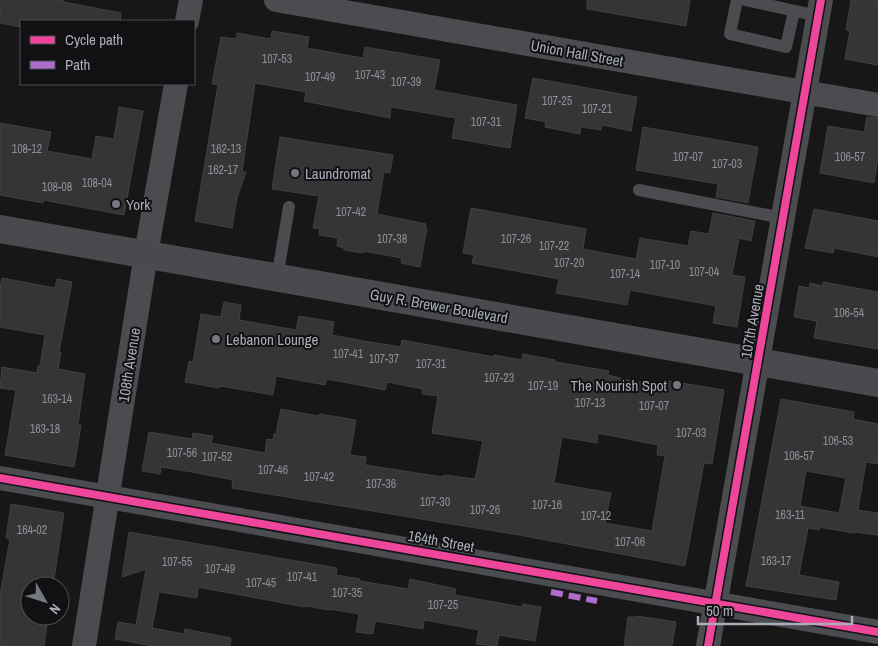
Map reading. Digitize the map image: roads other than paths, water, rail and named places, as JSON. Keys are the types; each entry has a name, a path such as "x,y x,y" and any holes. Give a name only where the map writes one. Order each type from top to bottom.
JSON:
{"main road":[{"name":"Guy R. Brewer Boulevard","path":"0,229 878,383"}],"street":[{"path":"188,20 191,0"},
{"name":"Union Hall Street","path":"276,0 878,105"},
{"name":"107th Avenue","path":"708,646 820,8"},
{"name":"108th Avenue","path":"84,646 146,254 176,85"},
{"name":"164th Street","path":"0,478 878,632"}],"lane":[{"path":"737,0 730,34 786,46 794,11"},
{"path":"745,0 794,11 820,8"},
{"path":"639,190 783,218"},
{"path":"277,278 289,207"}],"place":[{"name":"Laundromat","path":"295,173"},
{"name":"York","path":"116,204"},
{"name":"Lebanon Lounge","path":"216,339"},
{"name":"The Nourish Spot","path":"677,385"}]}
